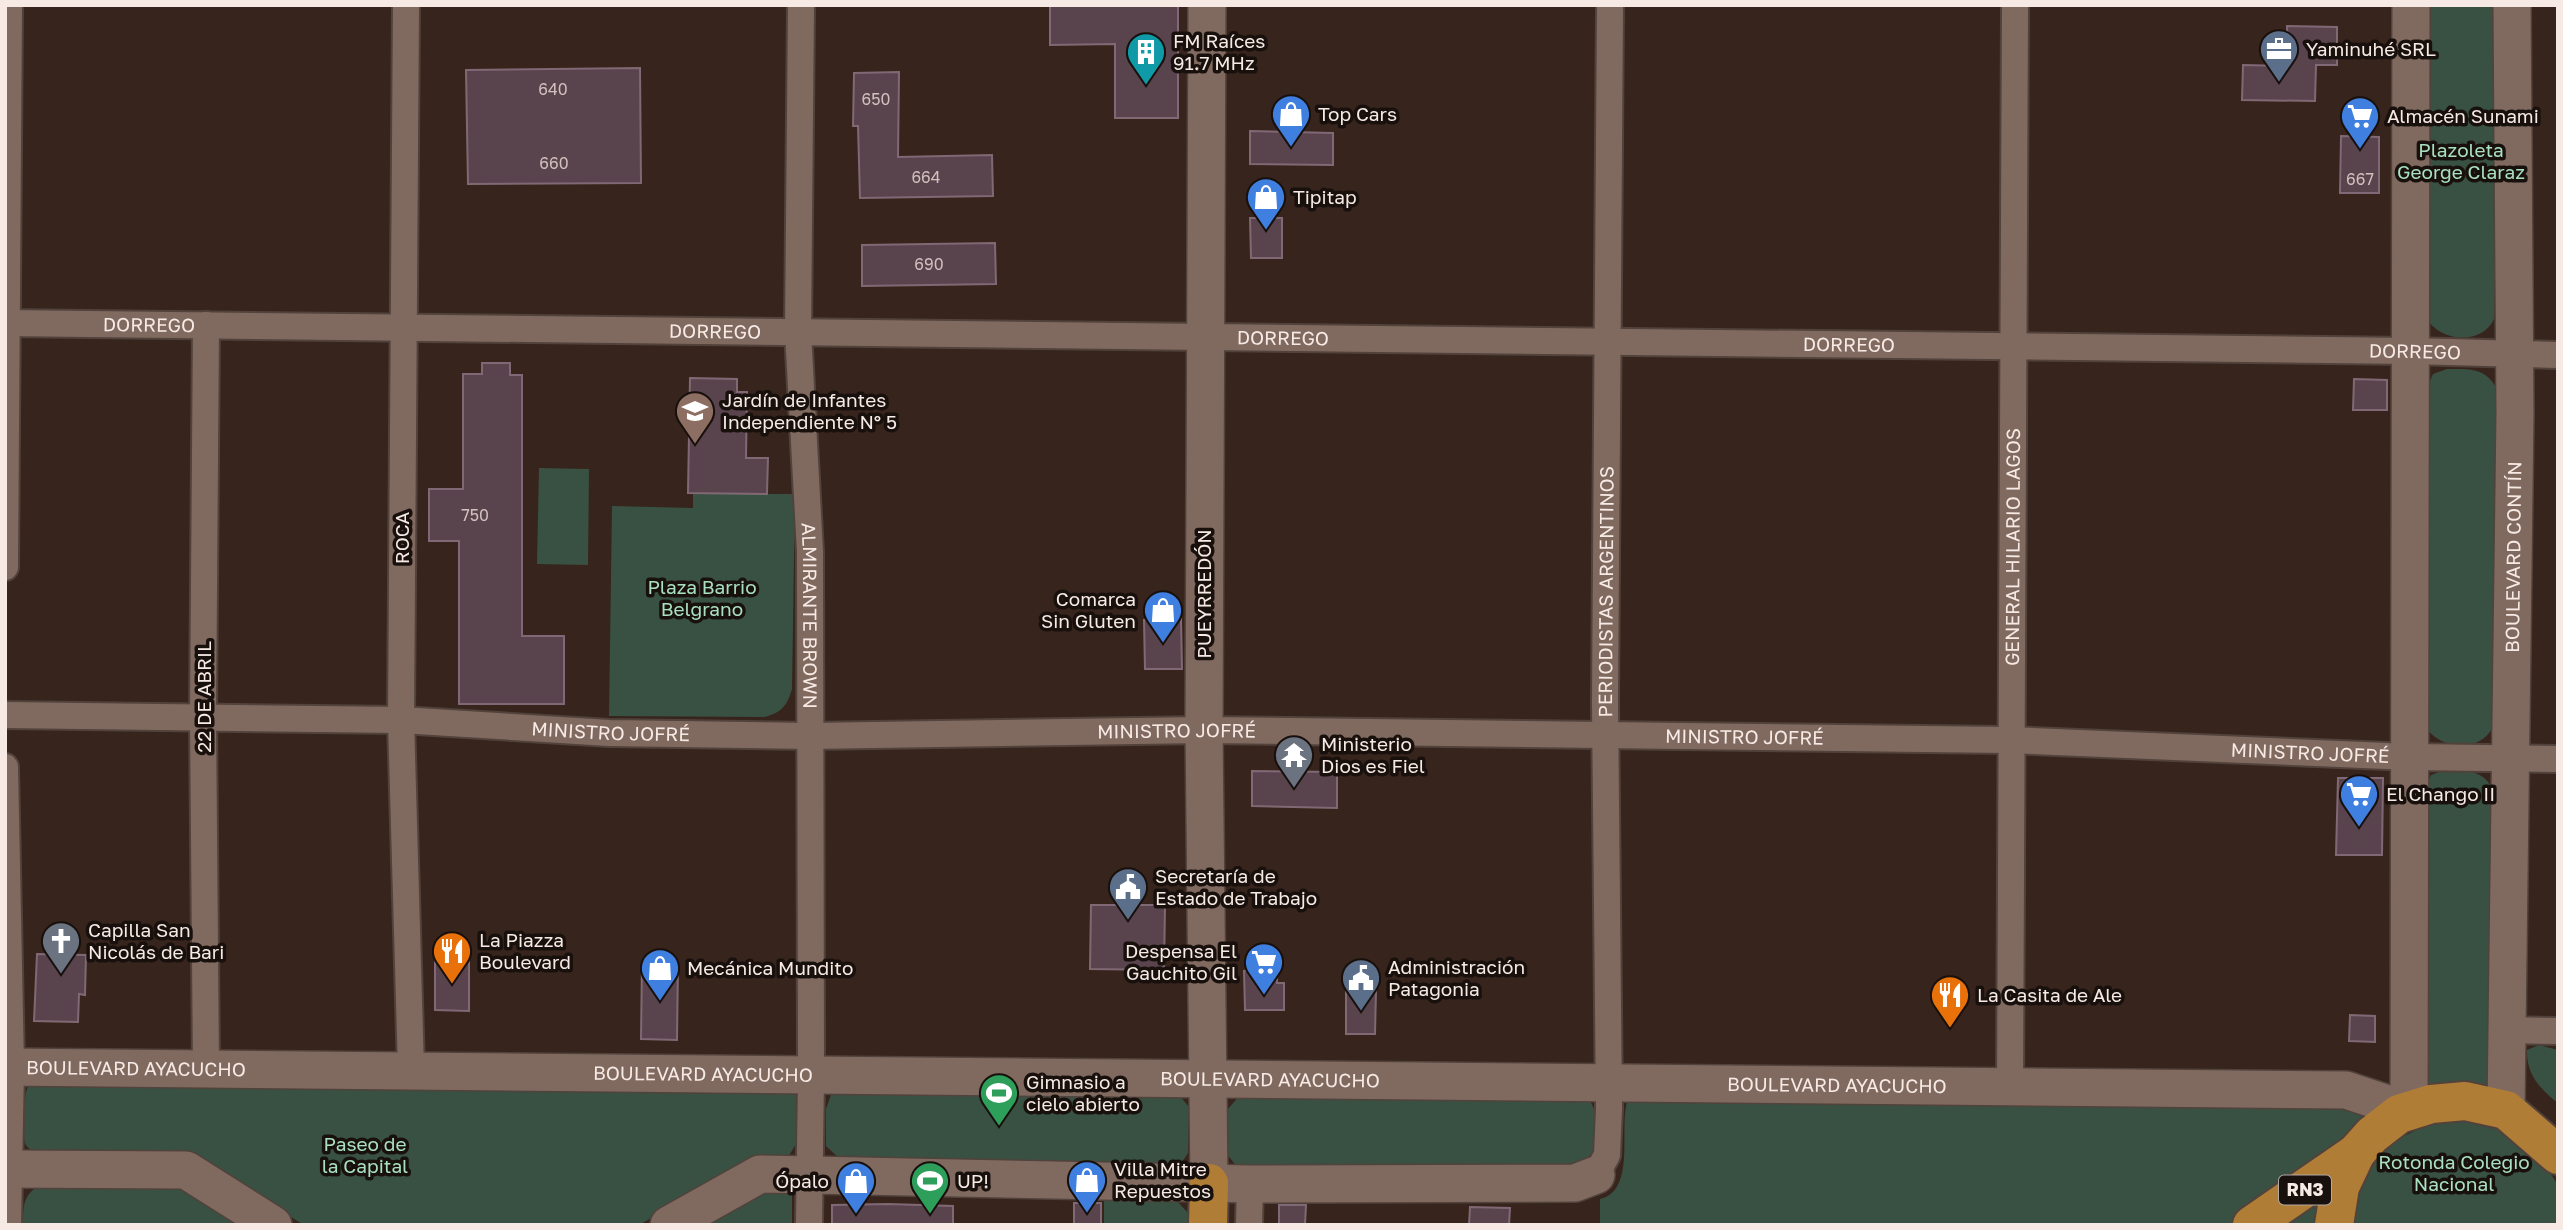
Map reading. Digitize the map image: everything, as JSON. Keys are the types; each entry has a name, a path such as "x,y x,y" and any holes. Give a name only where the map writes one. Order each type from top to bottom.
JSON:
{"highway":[{"name":"RN3","path":"2252,1225 2356,1153 2372,1135 2407,1110 2465,1101 2558,1121"},
{"path":"2510,1112 2558,1155"},
{"name":"RN3","path":"2334,1225 2340,1187 2356,1153"},
{"path":"1208,1225 1209,1183"}],"main road":[{"name":"PUEYRREDÓN","path":"1207,5 1204,730 1209,1183"},
{"path":"2407,1110 2412,351 2411,5"},
{"name":"BOULEVARD CONTÍN","path":"2510,1112 2506,1030 2511,758 2512,5"},
{"name":"BOULEVARD AYACUCHO","path":"8,1067 2010,1089 2346,1090 2407,1110"},
{"path":"6,1169 186,1170 273,1225"},
{"path":"669,1225 760,1174 1250,1184 1575,1183 1596,1175"}],"street":[{"path":"5,567 9,5"},
{"name":"ROCA","path":"406,5 401,720 411,1070"},
{"name":"ALMIRANTE BROWN","path":"801,5 798,332 810,551 811,1076 808,1225"},
{"name":"PERIODISTAS ARGENTINOS","path":"1596,1175 1607,1155 1608,1084 1605,735 1610,5"},
{"name":"GENERAL HILARIO LAGOS","path":"2010,1089 2015,5"},
{"name":"DORREGO","path":"6,323 2412,351 2558,355"},
{"name":"22 DE ABRIL","path":"206,325 203,718 206,1069"},
{"name":"MINISTRO JOFRÉ","path":"5,715 401,720 609,733 810,736 1204,730 2010,740 2410,757 2558,759"},
{"path":"5,767 8,1225"},
{"path":"2506,1030 2558,1031"},
{"path":"1250,1184 1250,1225"}],"green space":[{"name":"Plazoleta George Claraz","path":"2427,5 2497,5 2494,319 2480,334 2470,337 2450,336 2440,332 2426,317"},
{"path":"2447,369 2482,373 2497,389 2493,727 2487,736 2478,742 2459,746 2439,740 2424,725 2427,388 2433,374"},
{"path":"539,468 589,469 588,565 537,564"},
{"name":"Plaza Barrio Belgrano","path":"693,494 795,494 790,695 780,710 765,717 609,716 612,506 693,508"},
{"path":"2445,770 2468,771 2481,775 2494,793 2492,1088 2432,1089 2427,1085 2424,790 2431,775"},
{"path":"2539,1045 2558,1050 2558,1103 2540,1086 2529,1066 2527,1050"},
{"name":"Paseo de la Capital","path":"29,1084 794,1092 798,1097 798,1141 788,1157 746,1163 639,1225 304,1225 196,1159 32,1151 25,1143 24,1131 24,1104"},
{"path":"832,1092 1179,1095 1189,1107 1188,1153 1179,1167 841,1160 826,1146 826,1109"},
{"path":"1240,1095 1588,1098 1597,1123 1596,1142 1586,1167 1238,1168 1226,1153 1227,1110"},
{"path":"1640,1096 2339,1098 2362,1109 2366,1116 2358,1128 2244,1216 2227,1225 1600,1225 1600,1199 1611,1194 1622,1172 1627,1102"},
{"name":"Rotonda Colegio Nacional","path":"2441,1121 2477,1121 2511,1133 2538,1155 2558,1185 2558,1225 2351,1225 2362,1185 2378,1157 2403,1137"},
{"path":"41,1184 174,1184 244,1225 23,1225 25,1201"},
{"path":"758,1190 792,1191 792,1225 698,1225"},
{"path":"1175,1199 1190,1215 1190,1225 1104,1225 1104,1200"},
{"path":"2313,1204 2318,1206 2318,1225 2279,1225"}],"building":[{"path":"1050,5 1178,5 1178,118 1115,118 1115,44 1050,45"},
{"path":"2287,26 2337,27 2337,65 2316,65 2315,101 2242,100 2243,65 2288,66"},
{"path":"640,68 641,183 468,184 466,70"},
{"path":"899,72 898,157 992,155 993,196 860,198 858,126 853,126 854,73"},
{"name":"Top Cars","path":"1250,131 1333,133 1333,165 1250,164"},
{"path":"2341,136 2379,137 2379,193 2340,193"},
{"name":"Tipitap","path":"1250,218 1282,218 1282,258 1251,258"},
{"path":"995,243 996,284 862,286 862,245"},
{"path":"482,363 510,363 510,375 522,375 522,636 564,636 564,704 459,704 459,541 429,541 429,489 463,489 463,374 482,374"},
{"name":"Jardín de Infantes Independiente N° 5","path":"690,378 737,379 737,392 747,392 746,458 768,458 767,494 688,493"},
{"path":"2354,379 2387,380 2387,410 2353,410"},
{"name":"Comarca Sin Gluten","path":"1181,619 1182,669 1145,669 1144,620"},
{"name":"Ministerio Dios es Fiel","path":"1252,771 1337,772 1337,808 1252,806"},
{"path":"2338,778 2383,778 2382,855 2336,855"},
{"path":"1091,905 1165,905 1164,970 1090,969"},
{"name":"Capilla San Nicolás de Bari","path":"37,954 86,955 85,995 79,994 78,1022 34,1021"},
{"name":"Despensa El Gauchito Gil","path":"1276,959 1277,983 1284,983 1284,1010 1245,1010 1244,971"},
{"name":"La Piazza Boulevard","path":"435,960 469,960 469,1011 435,1010"},
{"name":"Mecánica Mundito","path":"642,963 678,964 677,1040 641,1039"},
{"name":"Administración Patagonia","path":"1346,990 1376,991 1375,1034 1346,1034"},
{"path":"2350,1015 2375,1016 2375,1042 2349,1041"},
{"name":"Villa Mitre Repuestos","path":"1074,1203 1101,1203 1101,1225 1074,1225"},
{"path":"832,1205 953,1206 953,1225 832,1225"},
{"path":"1279,1205 1306,1205 1305,1225 1279,1225"},
{"path":"1470,1207 1510,1208 1509,1225 1469,1225"}],"place":[{"name":"Yaminuhé SRL","path":"2279,83"},
{"name":"FM Raíces 91.7 MHz","path":"1146,86"},
{"name":"Top Cars","path":"1291,148"},
{"name":"Almacén Sunami","path":"2360,150"},
{"name":"Tipitap","path":"1266,231"},
{"name":"Jardín de Infantes Independiente N° 5","path":"695,445"},
{"name":"Comarca Sin Gluten","path":"1163,644"},
{"name":"Ministerio Dios es Fiel","path":"1294,789"},
{"name":"El Chango II","path":"2359,828"},
{"name":"Secretaría de Estado de Trabajo","path":"1128,921"},
{"name":"Capilla San Nicolás de Bari","path":"61,975"},
{"name":"La Piazza Boulevard","path":"452,985"},
{"name":"Despensa El Gauchito Gil","path":"1264,996"},
{"name":"Mecánica Mundito","path":"660,1002"},
{"name":"Administración Patagonia","path":"1361,1012"},
{"name":"La Casita de Ale","path":"1950,1029"},
{"name":"Gimnasio a cielo abierto","path":"999,1127"},
{"name":"Villa Mitre Repuestos","path":"1087,1214"},
{"name":"Ópalo","path":"856,1215"},
{"name":"UP!","path":"930,1215"}]}
